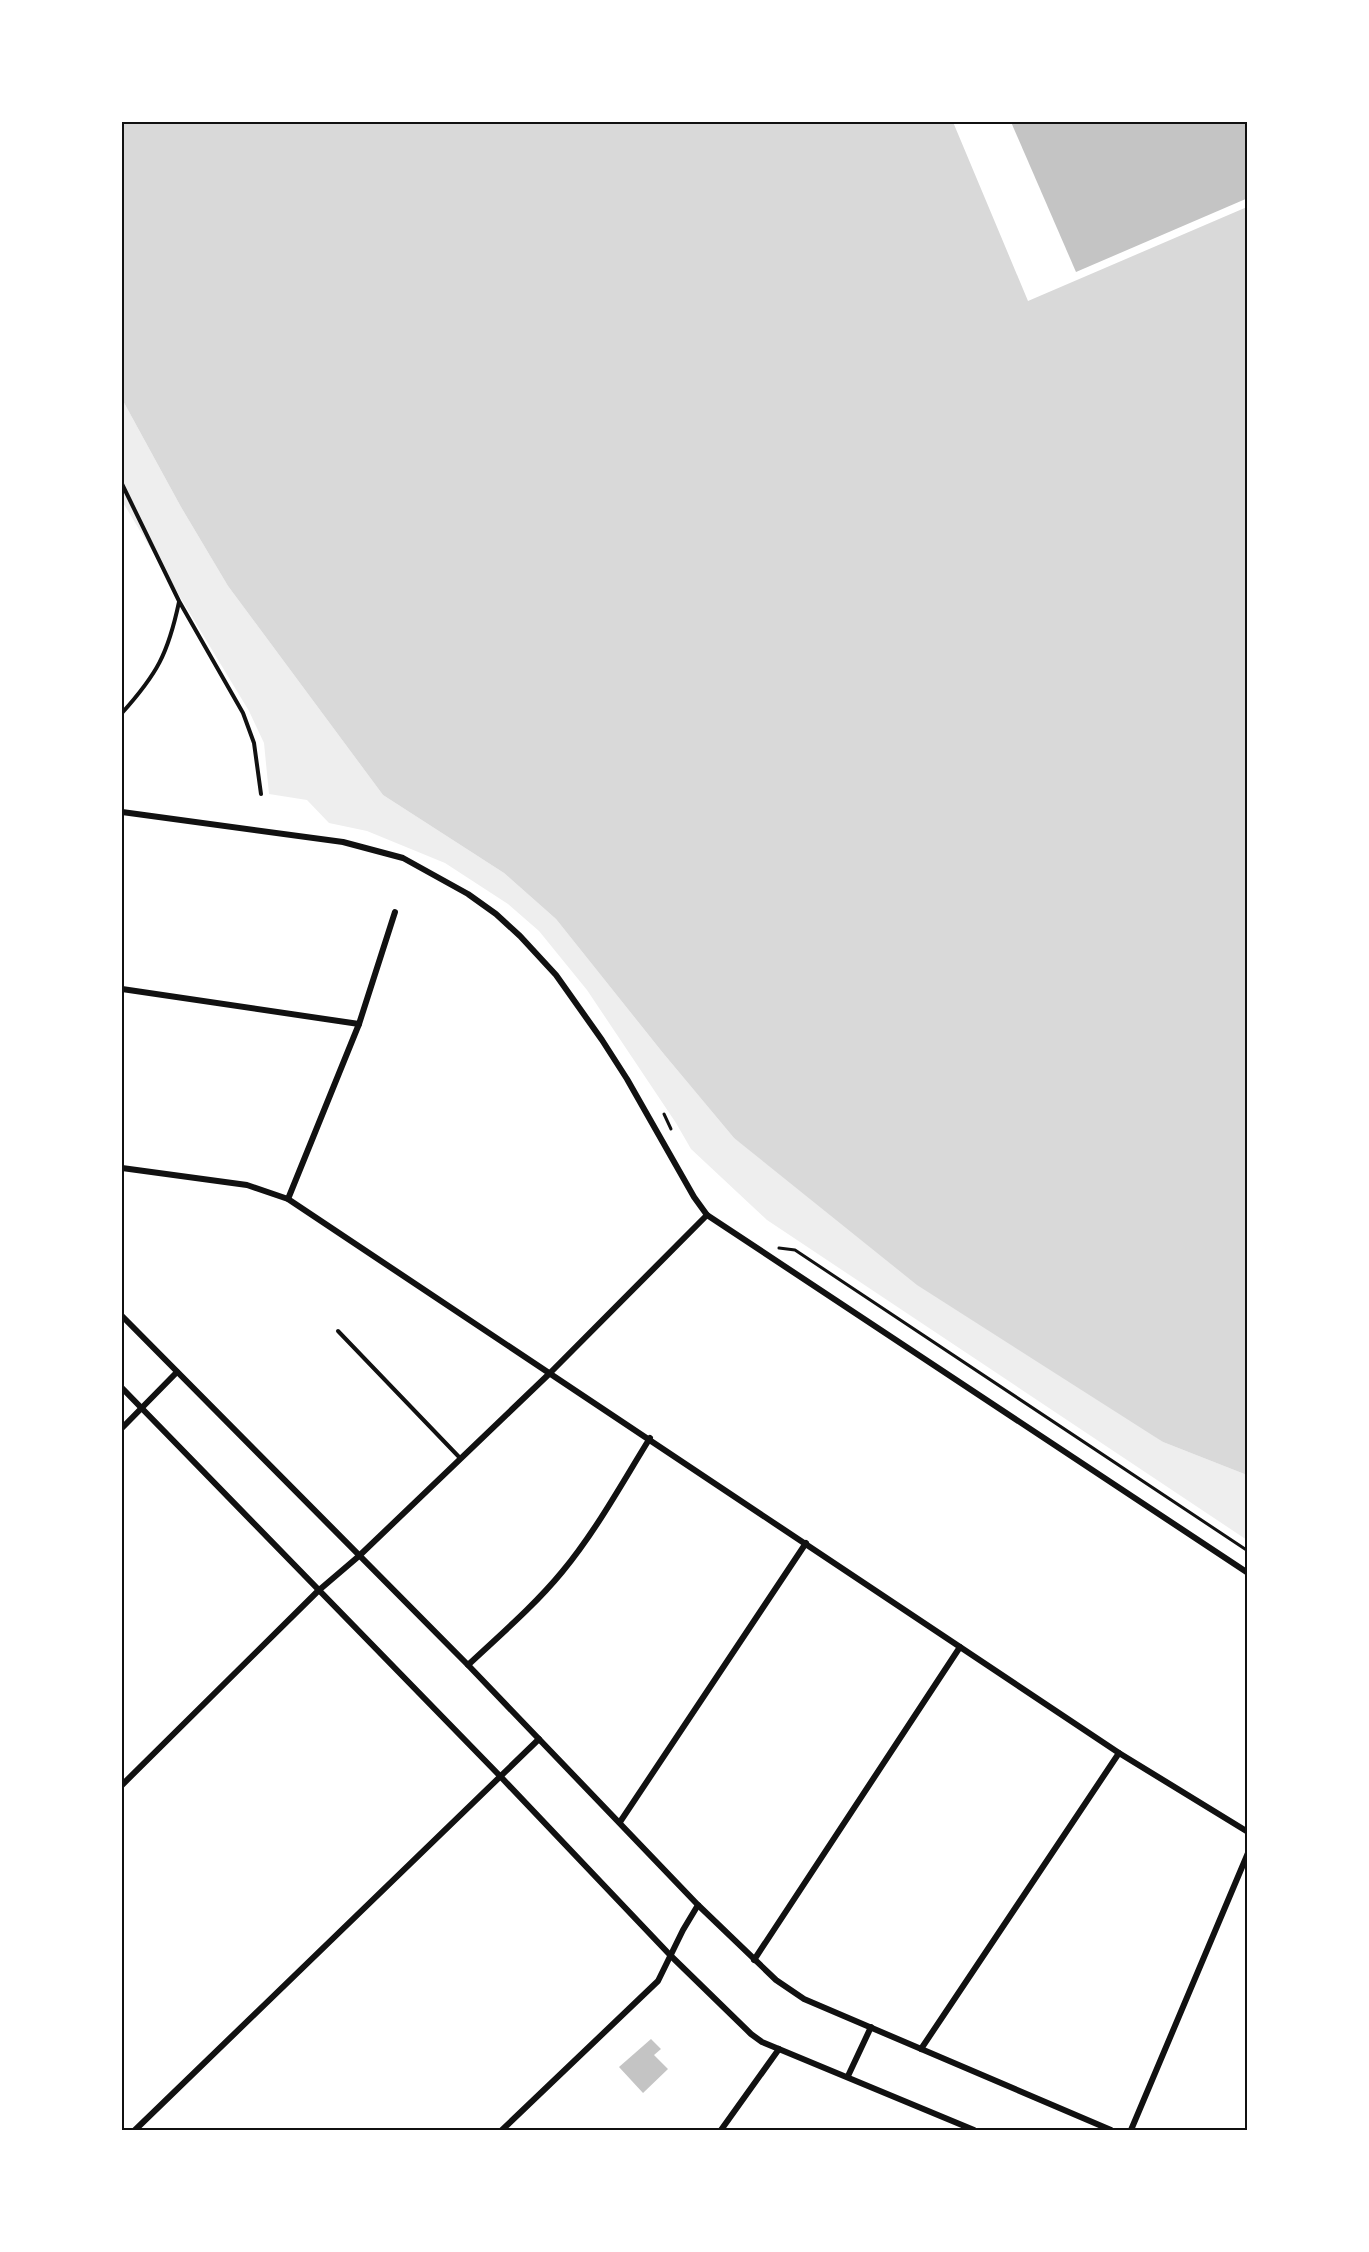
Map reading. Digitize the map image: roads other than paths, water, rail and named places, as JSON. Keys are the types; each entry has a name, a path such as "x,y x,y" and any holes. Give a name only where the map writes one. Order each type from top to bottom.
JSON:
{"street":[{"path":"122,812 343,842 378,850 403,858 468,894 496,914 520,936 556,975 627,1079 694,1197 707,1215 1248,1573"},
{"path":"288,1198 359,1024 395,912"},
{"path":"122,989 359,1024"},
{"path":"122,1168 247,1185 288,1198 960,1647 1119,1752 1248,1832"},
{"path":"122,1785 318,1592 359,1556 549,1374 707,1215"},
{"path":"122,1316 468,1665 698,1905 790,1992 1111,2130"},
{"path":"122,1428 177,1372"},
{"path":"122,1388 318,1592 501,1776 672,1956 751,2034 762,2042 974,2130"},
{"path":"468,1665 525,1612 562,1571 594,1528 650,1438"},
{"path":"620,1822 806,1543"},
{"path":"754,1960 960,1647"},
{"path":"135,2130 538,1739"},
{"path":"921,2049 1119,1752"},
{"path":"1131,2130 1248,1853"},
{"path":"502,2130 658,1981 672,1956 682,1930 698,1905"},
{"path":"848,2076 871,2027"},
{"path":"721,2130 779,2049"}],"lane":[{"path":"122,484 179,601 243,713 254,743 261,794"},
{"path":"122,713 139,694 165,655 179,601"},
{"path":"338,1331 461,1459"}]}
